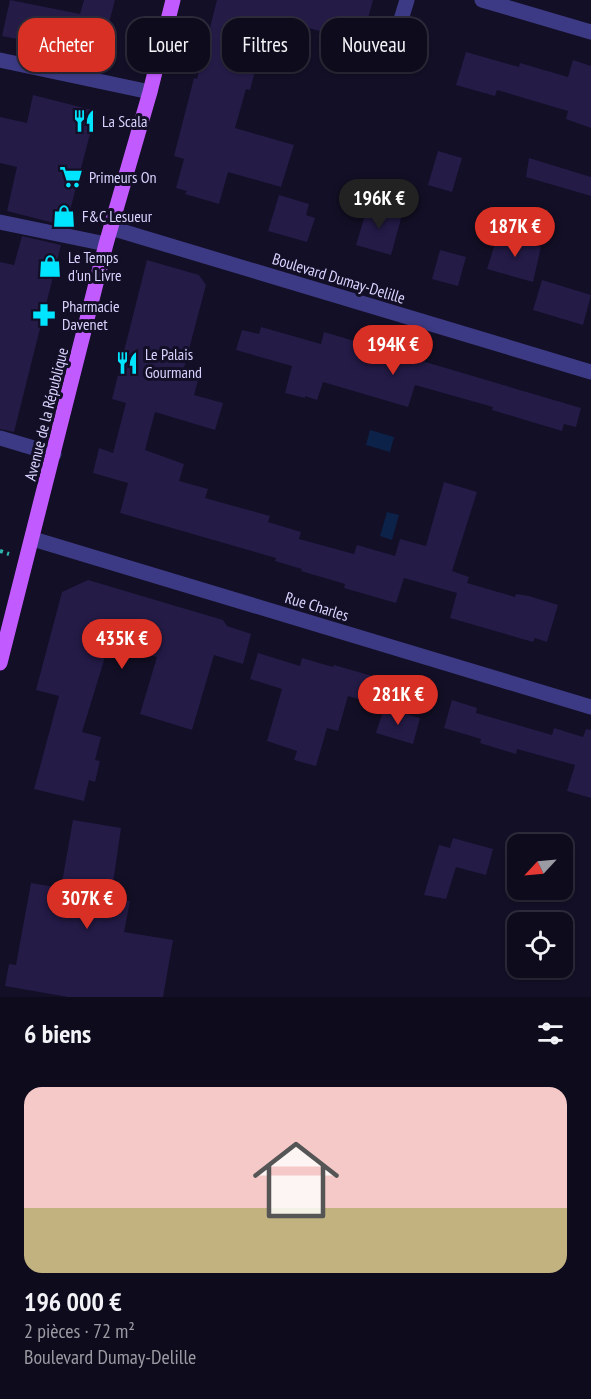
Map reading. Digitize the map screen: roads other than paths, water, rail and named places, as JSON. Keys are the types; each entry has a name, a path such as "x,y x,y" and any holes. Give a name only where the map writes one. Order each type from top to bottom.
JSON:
{"main road":[{"name":"Avenue de la République","path":"0,663 106,244 150,92 173,0"}],"street":[{"path":"401,18 406,0"},
{"path":"482,0 591,32"},
{"path":"0,60 150,92"},
{"path":"0,222 106,244"},
{"name":"Boulevard Dumay-Delille","path":"111,228 591,372"},
{"path":"0,438 54,454"},
{"name":"Rue Charles","path":"33,539 591,707"}],"water":[{"path":"370,430 394,437 390,452 366,445"},
{"path":"387,512 399,515 392,540 380,536"}],"place":[{"name":"La Scala","path":"84,121"},
{"name":"Primeurs On","path":"71,177"},
{"name":"F&C Lesueur","path":"64,216"},
{"name":"Le Temps d'un Livre","path":"50,266"},
{"name":"Pharmacie Davenet","path":"44,315"},
{"name":"Le Palais Gourmand","path":"127,363"}]}
